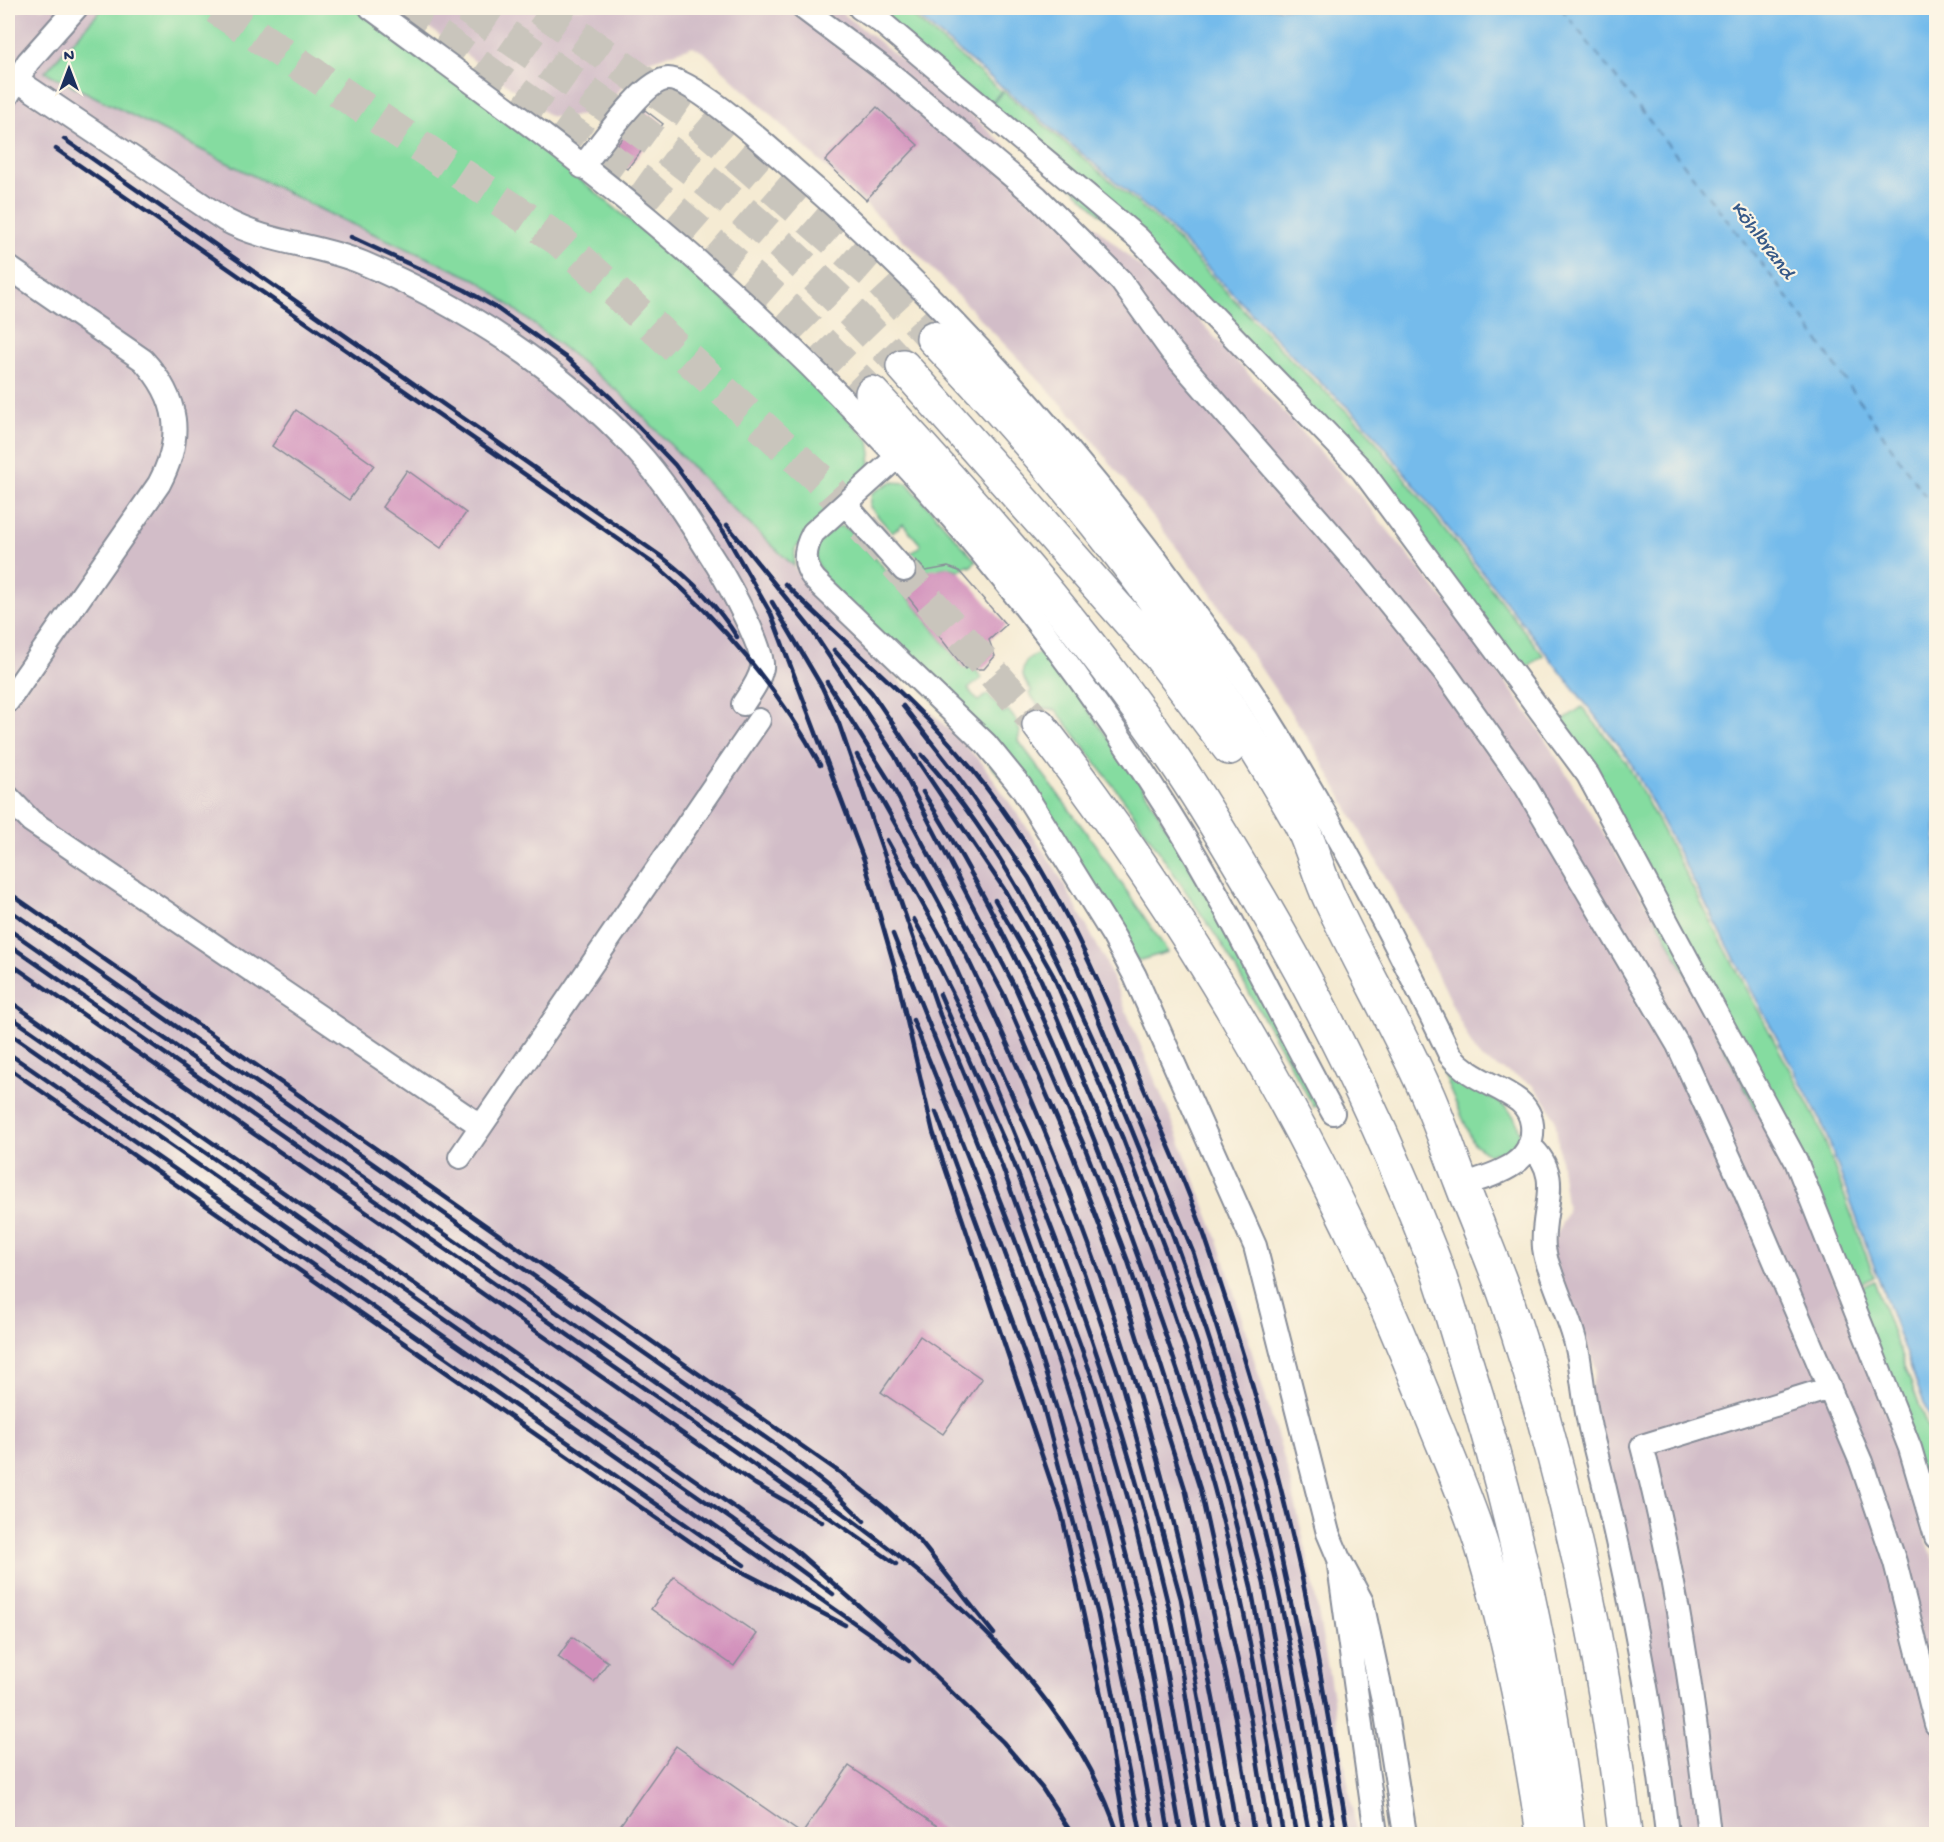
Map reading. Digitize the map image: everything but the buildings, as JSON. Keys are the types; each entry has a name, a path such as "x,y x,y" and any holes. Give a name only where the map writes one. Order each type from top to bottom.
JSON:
{"highway":[{"path":"933,338 1045,460 1138,576 1236,720 1302,826 1329,897 1389,1013 1429,1098 1506,1297 1550,1441 1603,1675 1625,1834"},
{"path":"903,366 1159,654 1223,738 1282,834 1329,897"},
{"path":"872,393 1013,551 1169,752 1215,823 1282,937 1335,1037 1374,1119 1432,1256 1485,1419 1515,1537 1544,1678 1568,1834"},
{"path":"1039,725 1116,826 1165,899 1262,1058 1341,1206 1408,1355 1482,1546 1511,1651 1523,1708 1543,1834"},
{"path":"1485,1419 1511,1651"}],"lane":[{"path":"76,8 11,83 248,233 326,250 362,263 434,296 508,341 598,411 637,451 688,519 727,581 758,646 762,662 758,681 743,704"},
{"path":"371,8 648,219 756,314 898,456 992,565 1084,685 1170,813 1263,975 1332,1113"},
{"path":"803,8 887,71 1037,197 1121,281 1172,352 1359,566 1444,671 1526,787 1678,1045 1743,1187 1861,1462 1895,1562 1936,1724"},
{"path":"860,8 881,22 1138,238 1362,470 1588,775 1796,1161 1910,1448 1936,1537"},
{"path":"582,167 645,90 661,80 679,81 752,133 837,207 965,332 1045,419 1127,520 1259,702 1321,806 1450,1055 1473,1078 1521,1102 1531,1118 1532,1137 1520,1158 1506,1171 1462,1185"},
{"path":"8,267 142,360 159,378 170,400 175,445 169,465 159,484 8,701"},
{"path":"898,456 813,533 807,544 806,564 809,572 986,744 1014,778 1114,937 1135,976 1255,1246 1328,1533 1362,1602 1386,1714 1405,1834"},
{"path":"845,504 904,570"},
{"path":"460,1157 759,720"},
{"path":"8,797 31,821 481,1126"},
{"path":"1529,1145 1541,1157 1551,1189 1544,1247 1569,1320 1580,1364 1581,1386 1587,1415 1618,1536 1654,1727 1667,1834"},
{"path":"1709,1834 1692,1686 1659,1510 1642,1446 1830,1388"},
{"path":"1339,1559 1341,1598 1376,1834"}],"shaded area":[{"path":"27,8 103,8 45,72 334,216 479,281 574,354 620,393 727,503 765,536 874,655 982,763 1055,868 1104,958 1175,1128 1220,1246 1289,1475 1312,1578 1357,1834 8,1834 8,16"},
{"path":"402,8 836,8 967,111 1195,316 1352,486 1467,628 1538,728 1677,953 1743,1077 1812,1226 1879,1392 1936,1569 1936,1834 1674,1834 1588,1399 1596,1368 1550,1249 1567,1212 1555,1119 1533,1085 1482,1059 1474,1050 1422,943 1315,749 1198,575 1076,419 917,253 706,54 693,46 641,64 606,107 566,119 550,116"}],"green space":[{"path":"103,8 355,8 490,106 699,277 779,349 869,440 871,454 869,468 795,549 794,566 727,503 620,393 479,281 334,216 45,72"},
{"path":"865,8 903,8 1001,91 987,108"},
{"path":"1003,91 1162,224 1294,363 1366,429 1543,655 1519,673 1366,467 989,108"},
{"path":"891,482 907,483 976,561 970,567 967,565 959,571 944,568 929,575 910,554 921,545 903,524 892,533 870,507 872,493"},
{"path":"840,526 850,530 894,579 964,668 971,664 982,678 968,689 978,701 988,694 1004,713 1008,710 1019,724 1017,726 1020,731 1018,740 1094,843 1168,952 1137,961 1082,868 824,577 816,561 817,545 835,527"},
{"path":"1036,654 1048,654 1141,784 1228,931 1321,1104 1314,1107 1222,945 1127,804 1056,710 1040,708 1029,693 1032,691 1025,681 1023,671 1026,662"},
{"path":"1582,707 1626,762 1819,1125 1874,1277 1850,1289 1556,725"},
{"path":"1446,1067 1469,1084 1494,1098 1513,1115 1518,1127 1520,1142 1511,1153 1510,1151 1489,1154 1474,1144 1441,1069"},
{"path":"1874,1281 1936,1451 1936,1520 1851,1292"}],"water":[{"name":"Köhlbrand","path":"907,8 1936,8 1936,1437 1822,1123 1628,758 1368,426 1297,361 1164,222"}],"ferry route":[{"path":"1561,8 1793,304 1936,512"}],"tunnel":[{"path":"216,8 559,240 825,484 1039,725"},
{"path":"398,8 640,181 791,312 872,393"},
{"path":"467,8 640,130 728,199 818,280 903,366"},
{"path":"539,8 689,114 877,278 933,338"}],"railway":[{"path":"64,139 662,557 703,594 737,637"},
{"path":"56,149 657,566 704,610 748,658 787,710 820,765"},
{"path":"351,237 465,290 495,307 568,359 611,398 675,465 724,532 771,614 864,860 894,965 933,1132 1062,1515 1108,1728 1126,1834"},
{"path":"727,525 811,629 895,756 1016,989 1085,1148 1129,1264 1200,1489 1250,1716 1269,1834"},
{"path":"785,584 926,718 949,742 998,803 1068,918 1106,998 1195,1209 1249,1373 1283,1496 1302,1578 1348,1834"},
{"path":"772,602 822,687 839,724 940,1015 1002,1166 1083,1391 1140,1607 1181,1834"},
{"path":"834,650 872,693 1004,889 1053,975 1123,1139 1168,1257 1203,1361 1238,1482 1264,1584 1309,1834"},
{"path":"827,682 890,782 1003,993 1071,1151 1115,1267 1186,1492 1235,1717 1254,1834"},
{"path":"903,706 957,775 1029,878 1077,967 1193,1252 1264,1478 1314,1710 1335,1834"},
{"path":"857,755 974,971 1029,1093 1086,1237 1142,1404 1187,1575 1237,1834"},
{"path":"922,755 979,827 1027,905 1049,946 1107,1071 1158,1195 1204,1322 1260,1516 1289,1644 1322,1834"},
{"path":"923,792 979,888 1030,988 1095,1142 1167,1338 1213,1484 1235,1571 1261,1703 1283,1834"},
{"path":"887,840 946,946 1040,1158 1084,1273 1121,1382 1181,1599 1223,1834"},
{"path":"8,892 842,1474 885,1508 919,1540 994,1634"},
{"path":"995,900 1041,980 1110,1142 1155,1259 1191,1365 1226,1484 1251,1587 1296,1834"},
{"path":"8,909 779,1447 829,1487 864,1521"},
{"path":"914,919 966,1022 1012,1127 1059,1247 1111,1397 1141,1498 1167,1600 1208,1834"},
{"path":"8,929 792,1477 906,1561 960,1608 1010,1658 1055,1712 1091,1771 1118,1834"},
{"path":"893,934 1008,1220 1069,1395 1100,1504 1127,1613 1150,1723 1169,1834"},
{"path":"8,944 896,1564"},
{"path":"8,962 755,1484 822,1522"},
{"path":"940,994 1014,1163 1096,1388 1129,1502 1154,1604 1196,1834"},
{"path":"8,1000 794,1549 899,1641 1003,1742 1042,1788 1072,1834"},
{"path":"8,1015 731,1519 833,1594"},
{"path":"913,1020 1005,1252 1060,1421 1113,1626 1154,1834"},
{"path":"8,1032 909,1661"},
{"path":"8,1053 744,1565"},
{"path":"8,1068 708,1554 845,1625"},
{"path":"936,1112 1042,1402 1098,1615 1141,1834"}]}
